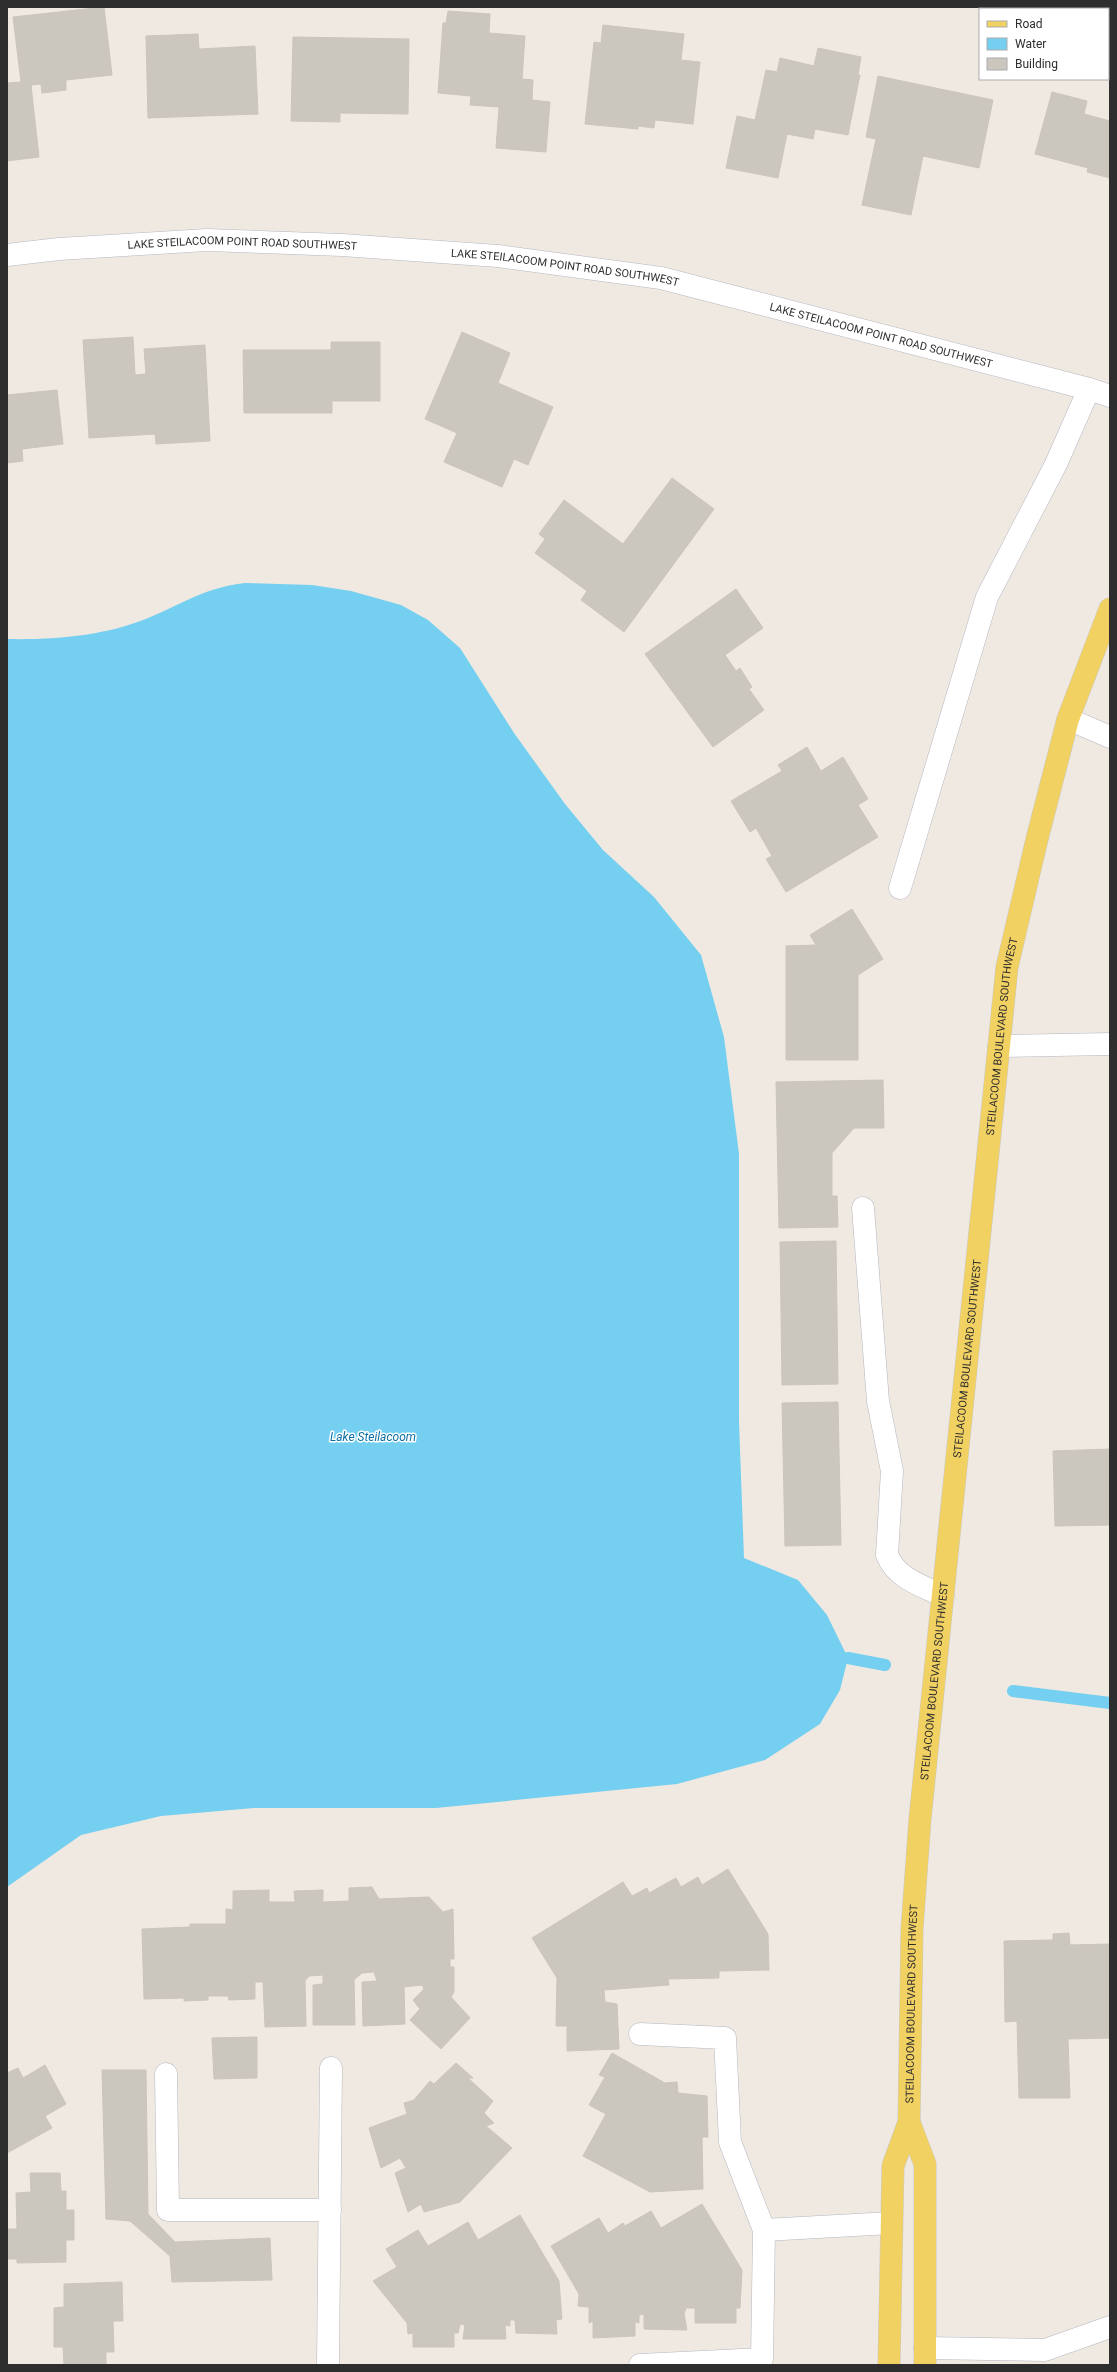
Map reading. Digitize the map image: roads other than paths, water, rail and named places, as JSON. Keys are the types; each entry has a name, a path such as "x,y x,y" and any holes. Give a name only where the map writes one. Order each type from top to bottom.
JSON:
{"main road":[{"name":"STEILACOOM BOULEVARD SOUTHWEST","path":"925,2357 925,2164 910,2122 912,1929 920,1819 1007,967 1037,839 1068,719 1110,609"},
{"name":"STEILACOOM BOULEVARD SOUTHWEST","path":"888,2365 893,2166 910,2122"}],"street":[{"name":"LAKE STEILACOOM POINT ROAD SOUTHWEST","path":"7,255 59,249 207,240 342,245 498,256 661,278 1089,389 1110,396"},
{"path":"900,888 987,597 1056,464 1089,389"},
{"path":"1068,719 1110,737"},
{"path":"999,1046 1110,1044"},
{"path":"863,1208 878,1401 892,1470 887,1555 892,1566 902,1576 943,1596"},
{"path":"640,2034 724,2038 730,2142 764,2230 762,2359 640,2365"},
{"path":"328,2365 331,2068"},
{"path":"166,2074 168,2210 330,2210"},
{"path":"764,2230 891,2223"},
{"path":"925,2357 1051,2357 1110,2328"}],"water":[{"name":"Lake Steilacoom","path":"245,583 312,585 351,591 401,605 428,620 460,648 514,733 565,804 603,850 654,897 701,955 724,1037 739,1154 739,1422 744,1558 798,1580 827,1615 848,1658 840,1690 820,1724 765,1760 677,1784 436,1808 254,1808 161,1816 81,1835 7,1887 7,639 60,638 114,629 148,618 206,592"}],"waterway":[{"path":"848,1658 885,1665"},
{"path":"1013,1691 1110,1703"}]}
